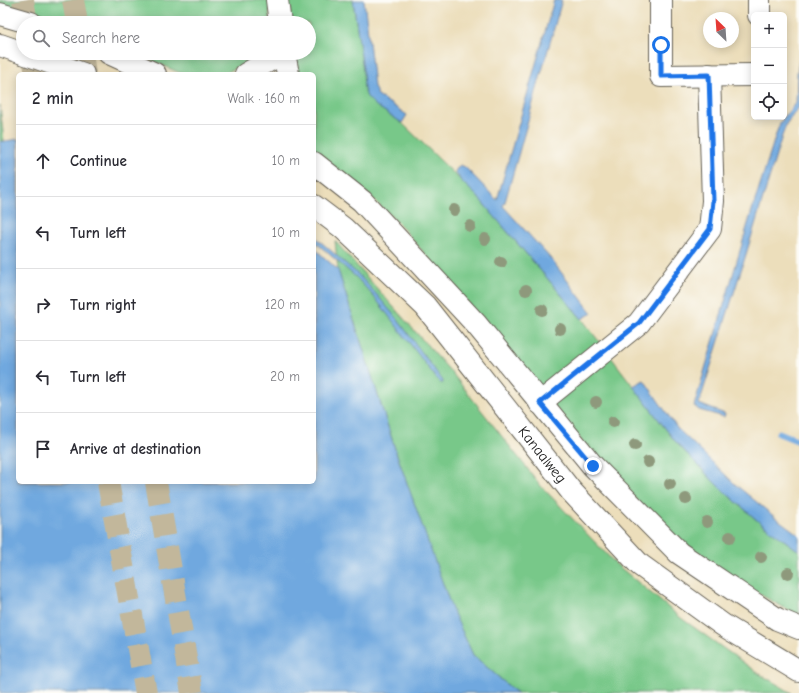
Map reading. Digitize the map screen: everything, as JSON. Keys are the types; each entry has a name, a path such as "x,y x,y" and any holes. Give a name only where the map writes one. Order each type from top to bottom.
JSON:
{"street":[{"path":"277,0 279,16"},
{"path":"661,0 661,76 751,75"},
{"path":"759,0 760,12"},
{"path":"0,14 16,19"},
{"path":"0,45 16,51"},
{"path":"43,60 77,72"},
{"path":"124,60 151,72"},
{"path":"250,72 271,60"},
{"path":"285,60 288,72"},
{"path":"540,403 639,323 710,229 713,201 709,75"},
{"path":"316,165 362,201 476,324 593,466 679,553 777,619 799,628"},
{"name":"Kanaalweg","path":"316,208 343,228 425,306 571,491 640,564 723,625 799,671"}],"green space":[{"path":"0,0 270,0 269,16 30,16 0,7"},
{"path":"287,0 353,0 363,70 364,89 367,97 375,105 402,123 477,196 582,319 675,441 717,485 758,521 799,551 799,616 725,575 659,523 591,453 529,374 399,224 357,184 316,156 316,72 298,72 296,60 316,60 316,16 289,16"},
{"path":"151,60 249,60 243,65 227,72 178,72"},
{"path":"0,105 4,141 0,142"},
{"path":"335,241 452,373 541,486 616,564 681,618 758,673 792,693 518,693 473,655 451,609 397,455 338,270"}],"water":[{"path":"353,0 364,0 374,87 378,96 407,115 402,123 375,105 367,97 364,89 363,70"},
{"path":"554,0 562,0 503,206 551,259 592,313 582,319 477,196 461,181 455,171 460,165 465,167 497,200"},
{"path":"799,61 799,107 787,123 782,136 699,404 725,414 724,417 699,410 694,406 778,128 782,120 787,120 787,114 796,102"},
{"path":"16,139 16,484 316,484 316,250 338,270 397,455 452,609 473,655 518,693 0,693 0,142"},
{"path":"316,238 359,275 377,295 398,320 443,383 440,383 375,298 357,278 316,243"},
{"path":"644,380 677,428 736,485 799,535 799,551 758,521 717,485 675,441 633,386"}],"waterway":[{"path":"779,433 799,441"}],"tunnel":[{"path":"23,0 26,16"},
{"path":"73,0 76,16"},
{"path":"33,60 36,72"},
{"path":"83,60 85,72"},
{"path":"108,484 146,693"},
{"path":"156,484 192,693"}],"route":[{"path":"593,466 540,403 639,323 710,229 713,201 709,75 661,76 661,45"}]}
